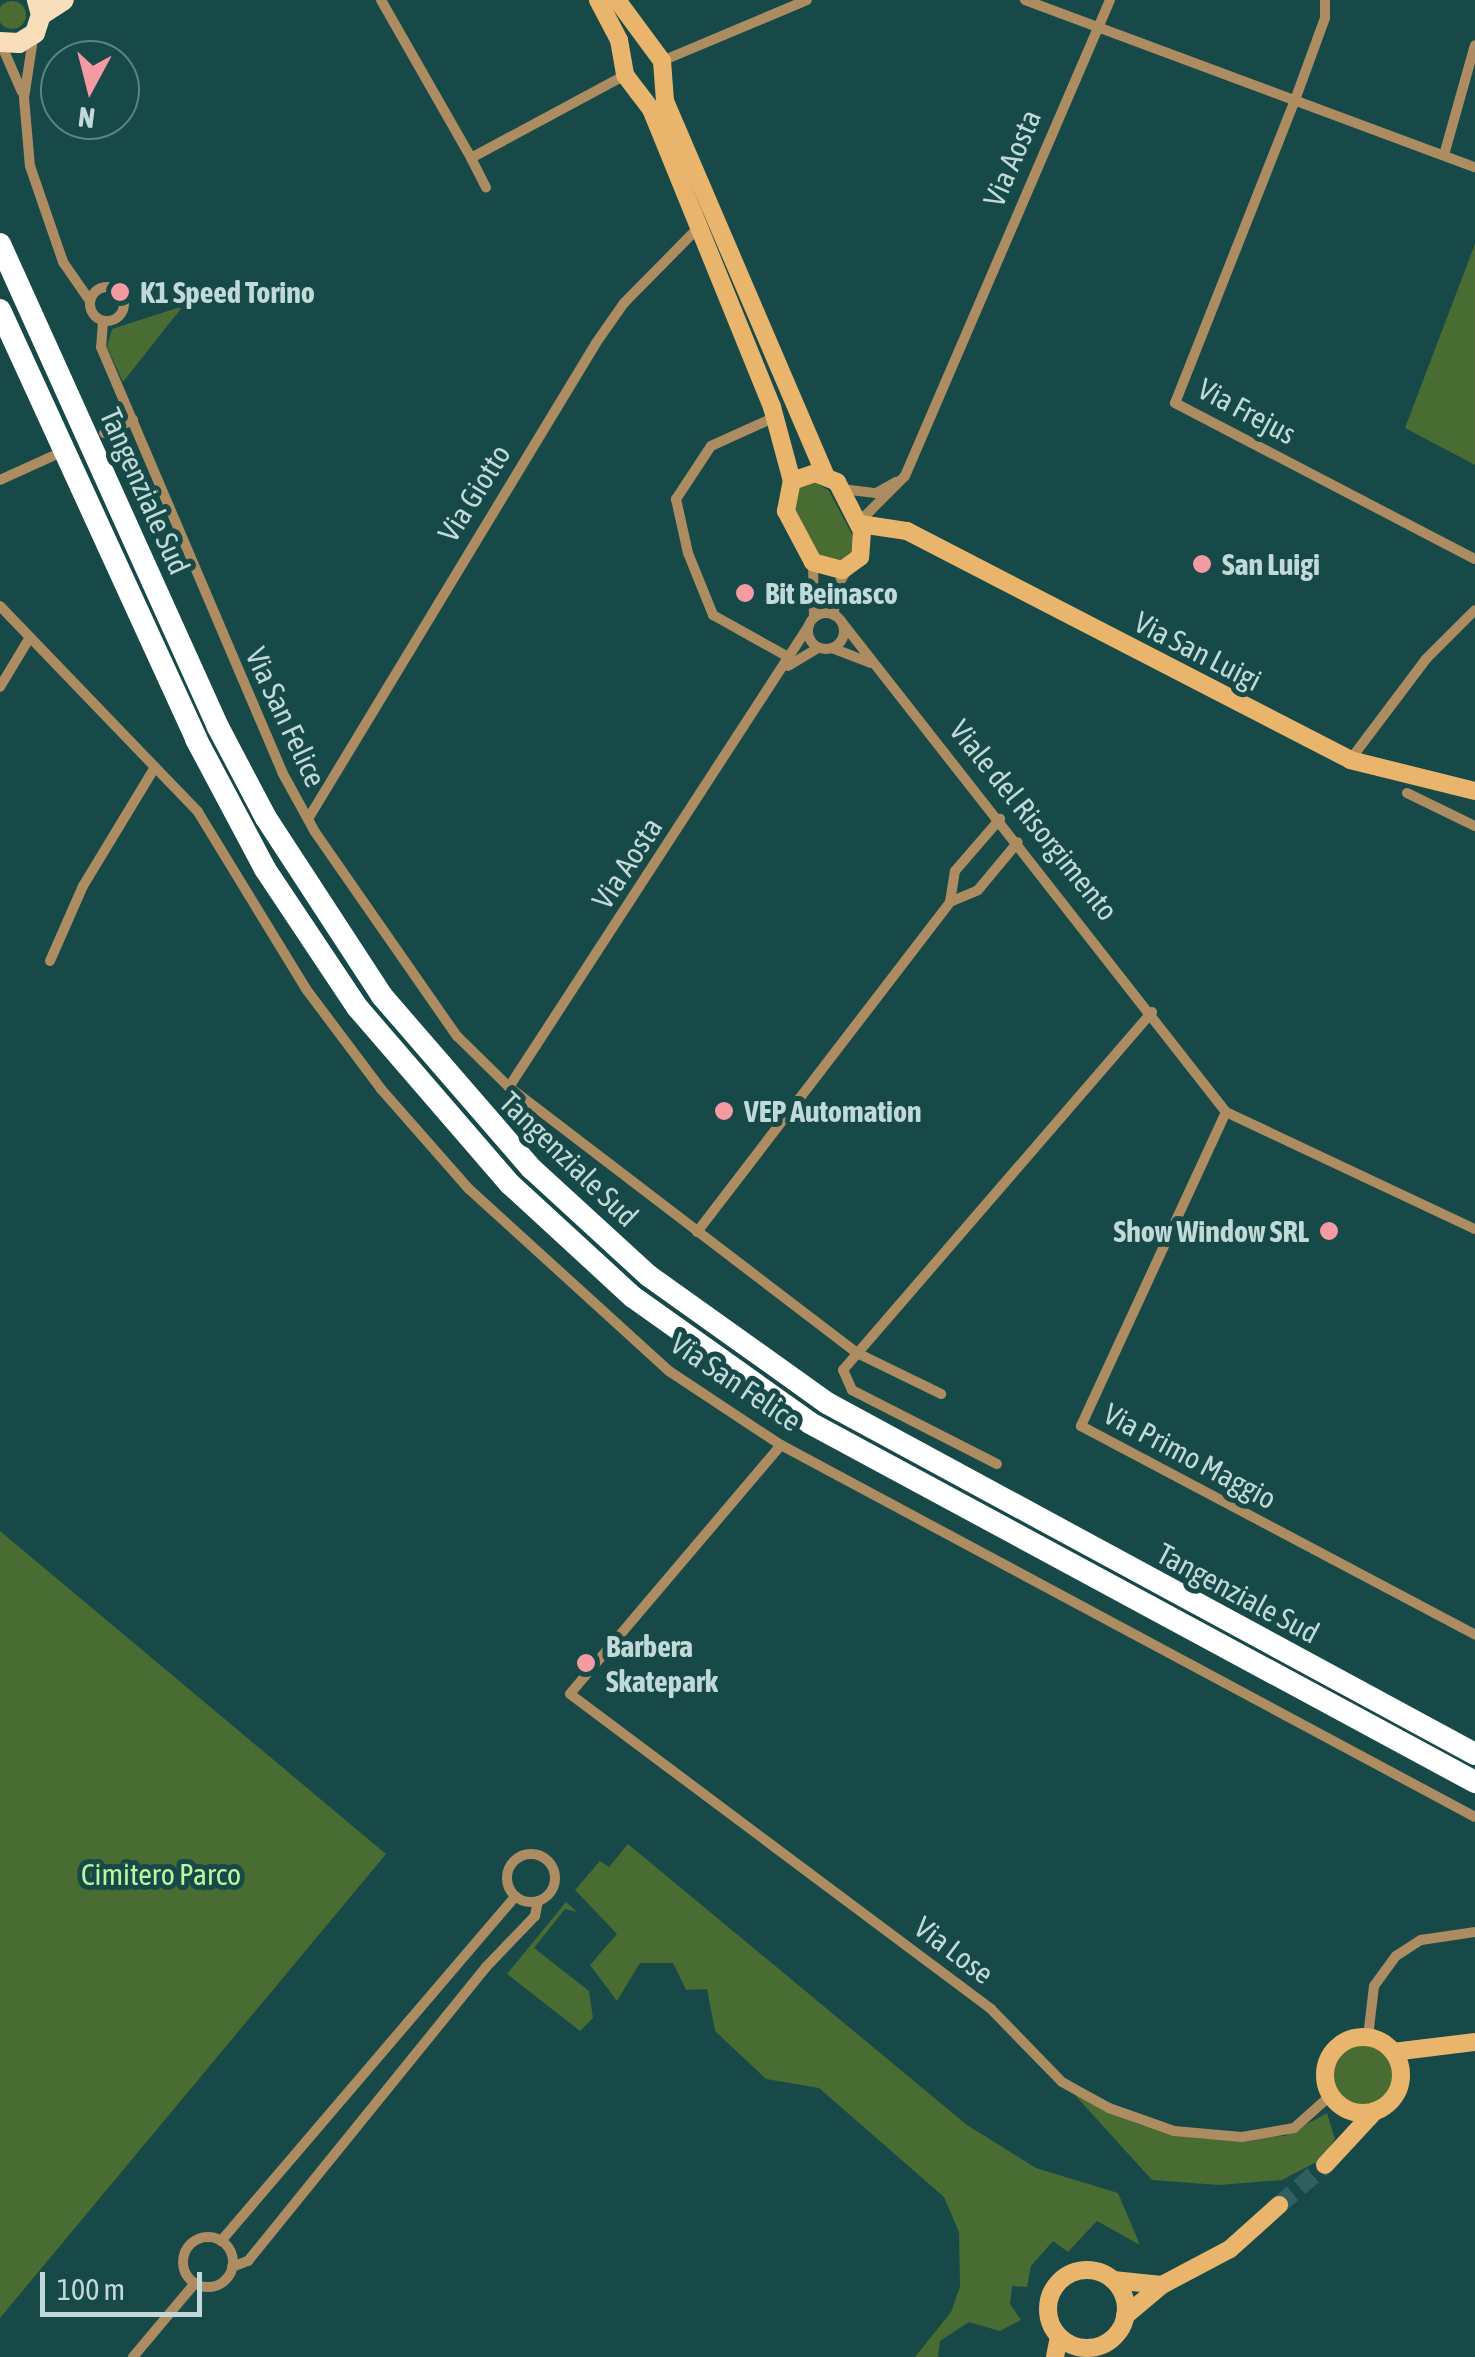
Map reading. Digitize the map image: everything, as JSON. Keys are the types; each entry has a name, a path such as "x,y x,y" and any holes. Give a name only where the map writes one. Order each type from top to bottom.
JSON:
{"highway":[{"name":"Tangenziale Sud","path":"0,244 218,726 293,865 410,1032 531,1168 649,1276 826,1403 1475,1754"},
{"name":"Tangenziale Sud","path":"0,310 196,739 265,869 368,1021 510,1184 632,1296 810,1423 1475,1782"}],"main road":[{"path":"0,42 19,44 38,16 64,0"}],"street":[{"path":"382,0 486,187"},
{"path":"598,0 630,74 705,221 778,408 792,481 786,510 813,562 811,622 818,648 832,648 872,663"},
{"path":"618,0 657,63 705,221"},
{"path":"471,158 630,74 807,0"},
{"path":"1025,0 1475,166"},
{"name":"Via Aosta","path":"859,523 905,476 1095,26 1110,0"},
{"path":"1325,0 1325,18"},
{"path":"1295,100 1334,0"},
{"name":"Via San Felice","path":"24,98 38,16"},
{"name":"Via San Felice","path":"0,42 24,98 34,182 68,271 103,320 101,347 223,640 308,819 419,987 509,1087 855,1352 941,1394"},
{"path":"1444,155 1475,46"},
{"path":"630,74 657,63"},
{"name":"Via Frejus","path":"1295,100 1176,403 1475,560"},
{"name":"Via Giotto","path":"308,819 596,344 624,303 705,221"},
{"path":"68,271 106,286 90,301"},
{"name":"Via San Felice","path":"103,320 116,318 124,308 120,292 106,286"},
{"path":"778,408 826,475 842,489 859,523 862,551"},
{"path":"778,408 707,450 676,500 688,553 712,615 788,662"},
{"path":"104,432 133,420"},
{"path":"0,480 53,456"},
{"path":"792,481 807,473 826,475"},
{"path":"842,489 876,493 905,476"},
{"name":"Via San Luigi","path":"859,523 907,531 1350,760 1475,791"},
{"path":"832,648 843,637 835,590 850,566 885,534 907,531"},
{"path":"813,562 833,571 850,566"},
{"name":"Via San Felice","path":"0,606 198,812 245,896 342,1040 469,1189 669,1371 781,1445 1475,1817"},
{"path":"1350,760 1420,666 1475,610"},
{"path":"811,622 838,618"},
{"name":"Viale del Risorgimento","path":"838,618 1152,1012"},
{"name":"Via Aosta","path":"509,1087 811,622"},
{"path":"0,686 30,637"},
{"name":"Via Aosta","path":"788,662 818,648"},
{"path":"50,961 84,886 155,767"},
{"path":"1407,793 1475,826"},
{"path":"697,1232 950,902 955,871 1000,819"},
{"path":"950,902 978,890 1018,842"},
{"path":"997,1464 845,1386 843,1370 1152,1012 1226,1112 1475,1229"},
{"name":"Via Primo Maggio","path":"1226,1112 1081,1426 1475,1635"},
{"name":"Via Lose","path":"781,1445 570,1694 991,2009 1076,2090 1174,2131 1242,2137 1294,2128 1332,2097"},
{"path":"221,2241 204,2237 186,2250 185,2270 195,2282 217,2284 232,2267 248,2261 486,1967 535,1916 538,1901 555,1878 538,1855 524,1855 509,1867 508,1886 515,1897 538,1901"},
{"path":"221,2241 515,1897"},
{"path":"1368,2037 1374,1986 1396,1956 1421,1940 1475,1932"},
{"path":"1454,2047 1400,2083 1330,2157 1332,2097 1328,2059 1344,2042 1368,2037 1393,2052 1475,2042"},
{"path":"1393,2052 1400,2083"},
{"path":"1332,2097 1349,2110 1375,2111"},
{"path":"1162,2285 1078,2272 1056,2285 1048,2308 1059,2336 1080,2353 1110,2341 1125,2316 1162,2285 1230,2249 1279,2205"},
{"path":"221,2241 232,2267"},
{"path":"1113,2280 1124,2297 1125,2316"},
{"path":"133,2357 195,2282"},
{"path":"1055,2357 1059,2336"}],"green space":[{"path":"12,1 22,5 26,15 22,25 12,29 2,25 -2,15 2,5"},
{"path":"1475,244 1475,465 1405,428"},
{"path":"183,306 123,382 107,347 112,329"},
{"path":"816,482 829,491 853,536 851,552 838,562 818,554 795,508 799,487"},
{"name":"Cimitero Parco","path":"0,1531 386,1854 0,2318"},
{"path":"628,1844 967,2125 1036,2168 1118,2193 1140,2245 1097,2221 1068,2252 1053,2241 1031,2266 1027,2287 1012,2286 1010,2304 1021,2320 1000,2331 969,2322 940,2341 938,2357 915,2357 951,2312 960,2287 959,2232 944,2197 819,2088 766,2079 715,2031 707,1989 686,1990 673,1963 640,1963 617,2001 590,1965 617,1934 575,1890 600,1861 609,1867"},
{"path":"566,1902 577,1912 565,1909 534,1948 589,1991 593,2018 580,2031 507,1974"},
{"path":"1363,2037 1390,2048 1401,2075 1390,2102 1363,2113 1336,2102 1325,2075 1336,2048"},
{"path":"1074,2094 1140,2125 1203,2139 1285,2136 1327,2113 1335,2139 1322,2159 1282,2180 1219,2185 1152,2180"}],"tunnel":[{"path":"1279,2205 1325,2165"}],"place":[{"name":"K1 Speed Torino","path":"120,292"},
{"name":"San Luigi","path":"1202,564"},
{"name":"Bit Beinasco","path":"745,593"},
{"name":"VEP Automation","path":"724,1111"},
{"name":"Show Window SRL","path":"1329,1231"},
{"name":"Barbera Skatepark","path":"586,1663"}]}
